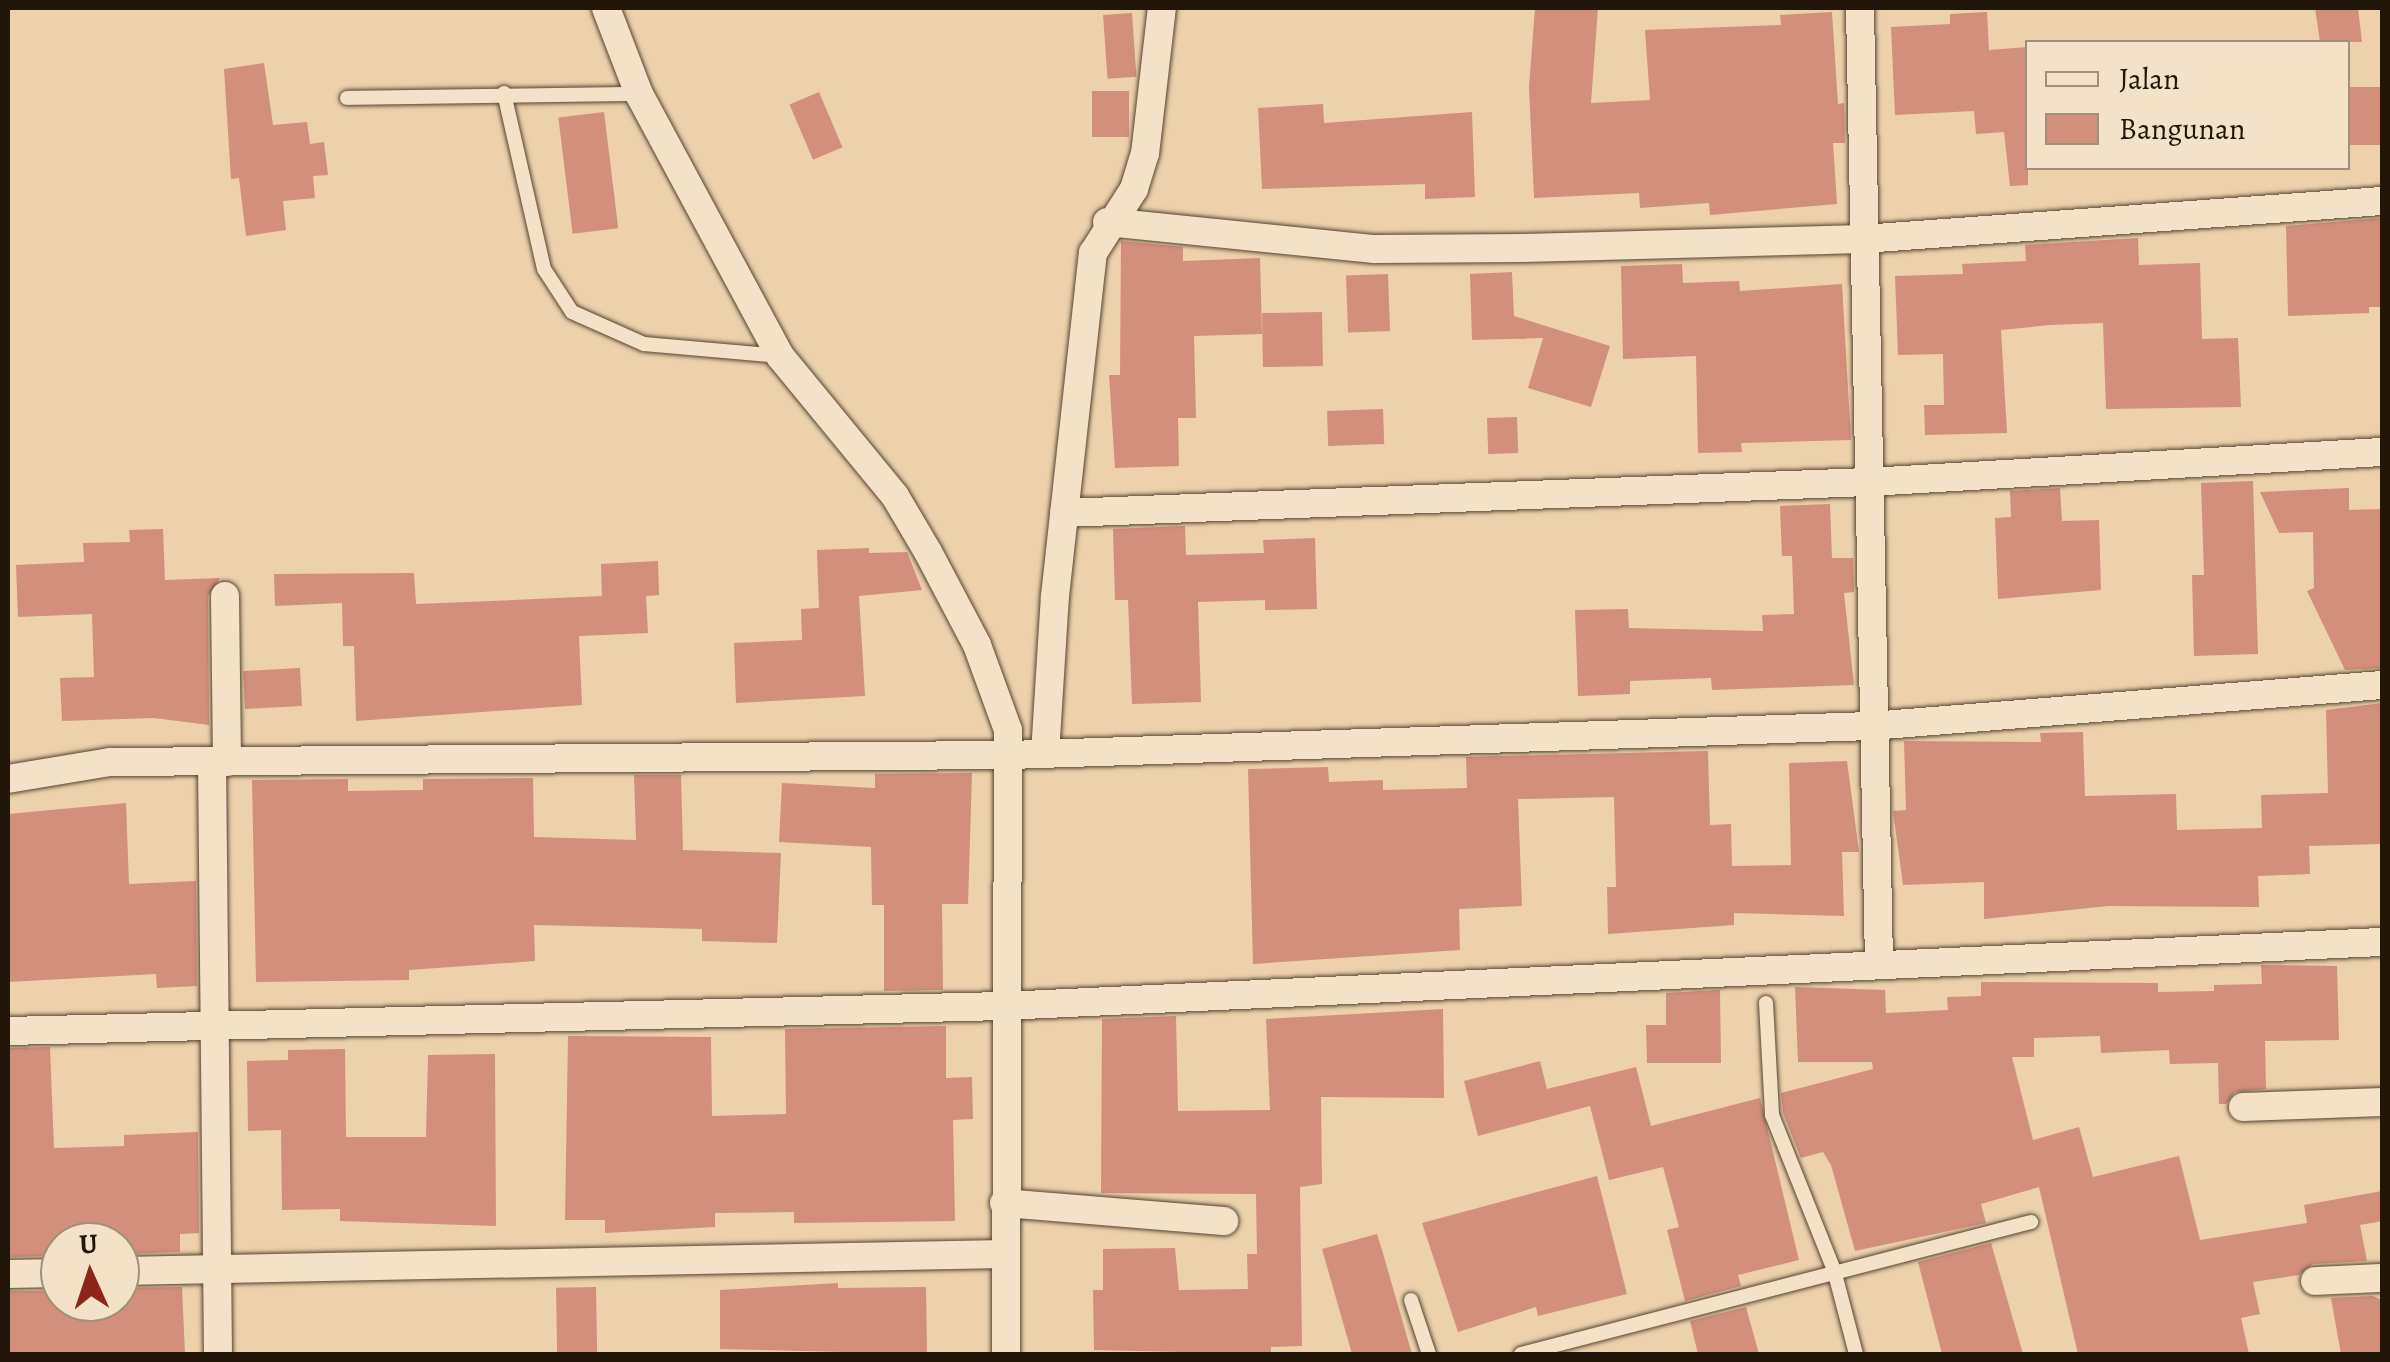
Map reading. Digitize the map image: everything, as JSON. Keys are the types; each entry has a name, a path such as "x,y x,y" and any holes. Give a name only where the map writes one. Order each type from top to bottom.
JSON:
{"street":[{"path":"606,8 639,94 780,356 894,496 977,645 1008,730 1003,1006 1006,1354"},
{"path":"1045,754 1064,513 1093,253 1107,222 1134,189 1145,154 1162,8"},
{"path":"1860,8 1871,726 1879,965"},
{"path":"1107,222 1375,249 1863,239 2382,201"},
{"path":"1064,513 1869,482 2382,452"},
{"path":"218,1354 215,1269 224,596"},
{"path":"8,779 110,762 1010,756 1871,726 2382,685"},
{"path":"8,1031 1003,1006 2382,942"},
{"path":"2243,1107 2382,1102"},
{"path":"1004,1203 1224,1221"},
{"path":"140,1271 1004,1254"},
{"path":"8,1274 40,1273"},
{"path":"2316,1281 2382,1278"}],"lane":[{"path":"504,93 544,270 572,312 644,344 780,356"},
{"path":"347,98 639,94"},
{"path":"1766,1003 1772,1115 1834,1270 1856,1354"},
{"path":"1520,1354 2031,1222"},
{"path":"1411,1300 1429,1354"}],"building":[{"path":"1535,8 1598,8 1591,103 1650,100 1645,30 1781,25 1780,15 1832,12 1838,104 1844,103 1845,143 1833,143 1837,204 1710,215 1709,203 1640,208 1639,193 1534,198 1529,87"},
{"path":"2315,8 2358,8 2362,42 2320,40"},
{"path":"1987,12 1989,50 2025,47 2028,185 2010,186 2004,132 1976,134 1974,111 1895,115 1891,27 1950,24 1950,14"},
{"path":"1132,13 1136,77 1108,79 1103,15"},
{"path":"264,63 273,125 307,122 310,144 324,142 328,175 313,176 315,198 283,201 286,230 246,236 239,178 231,179 224,69"},
{"path":"2350,87 2382,87 2382,145 2350,145"},
{"path":"1092,91 1129,91 1129,137 1092,137"},
{"path":"819,92 842,147 813,160 790,105"},
{"path":"1323,104 1324,123 1472,112 1475,197 1425,199 1425,184 1262,189 1258,108"},
{"path":"604,112 618,228 573,234 558,118"},
{"path":"2382,218 2382,307 2369,307 2369,313 2288,316 2286,226"},
{"path":"2138,238 2139,265 2200,263 2202,339 2238,338 2241,407 2106,409 2103,323 2050,325 2001,330 2007,433 1925,435 1924,405 1944,405 1943,354 1898,355 1895,276 1963,274 1962,264 2026,261 2025,245"},
{"path":"1121,241 1183,247 1183,261 1260,258 1262,334 1194,336 1196,418 1178,418 1179,466 1115,468 1109,375 1120,375"},
{"path":"1682,264 1683,283 1739,281 1740,291 1842,284 1851,440 1741,443 1742,452 1698,453 1696,356 1623,359 1621,266"},
{"path":"1512,272 1514,316 1610,346 1591,407 1528,388 1543,338 1472,340 1470,274"},
{"path":"1388,274 1390,331 1348,332 1346,275"},
{"path":"1322,312 1323,366 1263,367 1262,313"},
{"path":"1383,409 1384,444 1328,446 1327,411"},
{"path":"1517,417 1518,453 1488,454 1487,418"},
{"path":"2253,481 2258,654 2194,656 2192,575 2204,575 2201,483"},
{"path":"2060,488 2062,521 2099,520 2101,590 1998,599 1995,518 2011,517 2010,491"},
{"path":"2349,488 2349,510 2382,509 2382,668 2345,670 2307,591 2314,588 2313,532 2279,533 2260,492"},
{"path":"1830,504 1832,558 1853,558 1854,592 1844,593 1854,685 1712,690 1711,678 1630,681 1630,694 1578,696 1575,610 1628,609 1629,628 1763,631 1762,615 1794,614 1792,556 1782,556 1780,506"},
{"path":"1185,526 1186,555 1264,553 1263,540 1315,538 1317,609 1265,610 1265,600 1198,602 1201,702 1132,704 1128,600 1115,600 1113,529"},
{"path":"163,529 165,580 220,578 208,596 209,725 154,718 62,721 60,678 94,677 92,614 18,617 16,565 84,562 83,543 130,542 129,530"},
{"path":"869,548 869,553 907,552 922,590 859,596 865,696 736,703 734,643 802,640 801,609 819,608 817,550"},
{"path":"658,561 659,595 646,596 648,633 579,636 582,705 356,721 354,646 343,646 342,603 275,606 274,574 414,573 416,604 602,596 601,564"},
{"path":"300,668 302,706 245,709 243,671"},
{"path":"2382,703 2382,844 2309,846 2310,874 2258,876 2259,907 2108,906 1984,919 1984,882 1903,885 1893,811 1906,810 1904,741 2041,742 2040,733 2083,732 2085,796 2176,794 2177,830 2262,828 2261,795 2328,793 2326,710"},
{"path":"1708,751 1710,825 1731,824 1732,866 1791,865 1789,763 1847,761 1859,852 1842,852 1844,916 1734,913 1734,925 1608,934 1607,887 1616,887 1614,797 1518,799 1522,906 1459,909 1460,950 1253,964 1248,769 1328,767 1329,782 1383,780 1383,790 1467,788 1466,757"},
{"path":"972,773 968,904 942,904 943,990 884,991 884,905 872,905 871,847 779,842 782,783 875,788 875,774"},
{"path":"634,775 681,775 683,850 781,853 777,943 702,941 702,929 534,925 535,961 409,970 409,980 256,982 252,780 348,779 348,791 423,790 423,779 533,778 534,837 636,840"},
{"path":"126,803 129,884 196,881 197,986 157,988 156,974 8,982 8,814"},
{"path":"2261,965 2337,966 2339,1040 2265,1041 2266,1089 2235,1092 2226,1104 2219,1104 2218,1063 2170,1064 2169,1050 2101,1053 2100,1036 2034,1038 2034,1057 2012,1057 2033,1140 2079,1127 2093,1177 2179,1156 2200,1240 2307,1223 2304,1205 2382,1191 2382,1221 2360,1225 2367,1261 2313,1264 2299,1275 2253,1282 2260,1314 2241,1318 2249,1354 2078,1354 2039,1187 1981,1204 1986,1223 1855,1251 1831,1165 1823,1152 1801,1158 1783,1113 1781,1093 1873,1069 1872,1062 1798,1062 1795,987 1885,990 1886,1013 1948,1010 1947,997 1981,996 1981,982 2158,983 2158,992 2214,991 2214,985 2262,984"},
{"path":"1720,990 1721,1063 1647,1063 1646,1025 1666,1025 1666,993"},
{"path":"1443,1009 1444,1098 1321,1097 1322,1184 1300,1187 1302,1346 1271,1347 1271,1354 1094,1350 1093,1290 1103,1290 1103,1249 1175,1248 1179,1290 1248,1289 1247,1254 1257,1254 1256,1194 1101,1193 1102,1019 1176,1016 1178,1111 1270,1110 1266,1019"},
{"path":"946,1026 946,1078 972,1077 973,1119 953,1120 955,1221 794,1223 794,1212 715,1213 715,1227 605,1233 605,1220 565,1220 568,1036 711,1037 712,1116 786,1114 785,1029"},
{"path":"50,1047 54,1148 124,1146 124,1135 198,1132 199,1233 180,1234 180,1252 140,1253 140,1222 40,1222 40,1256 8,1257 8,1048"},
{"path":"345,1049 346,1137 426,1137 428,1055 495,1054 496,1226 340,1221 340,1209 282,1210 281,1130 248,1131 247,1061 288,1060 288,1050"},
{"path":"1540,1061 1547,1089 1636,1067 1651,1126 1760,1098 1799,1260 1738,1275 1741,1286 1685,1301 1667,1230 1679,1227 1663,1167 1609,1180 1590,1106 1478,1136 1464,1081"},
{"path":"1597,1176 1627,1294 1538,1316 1536,1307 1458,1332 1422,1223"},
{"path":"1377,1234 1412,1354 1352,1354 1322,1249"},
{"path":"1991,1243 2023,1354 1942,1354 1918,1262"},
{"path":"838,1283 838,1288 926,1287 927,1354 720,1349 720,1290"},
{"path":"182,1287 185,1354 8,1354 8,1291 40,1291 40,1322 140,1322 140,1288"},
{"path":"596,1287 597,1354 557,1354 556,1288"},
{"path":"2373,1296 2382,1300 2382,1354 2341,1354 2331,1298"},
{"path":"1746,1307 1759,1354 1698,1354 1690,1321"}]}
